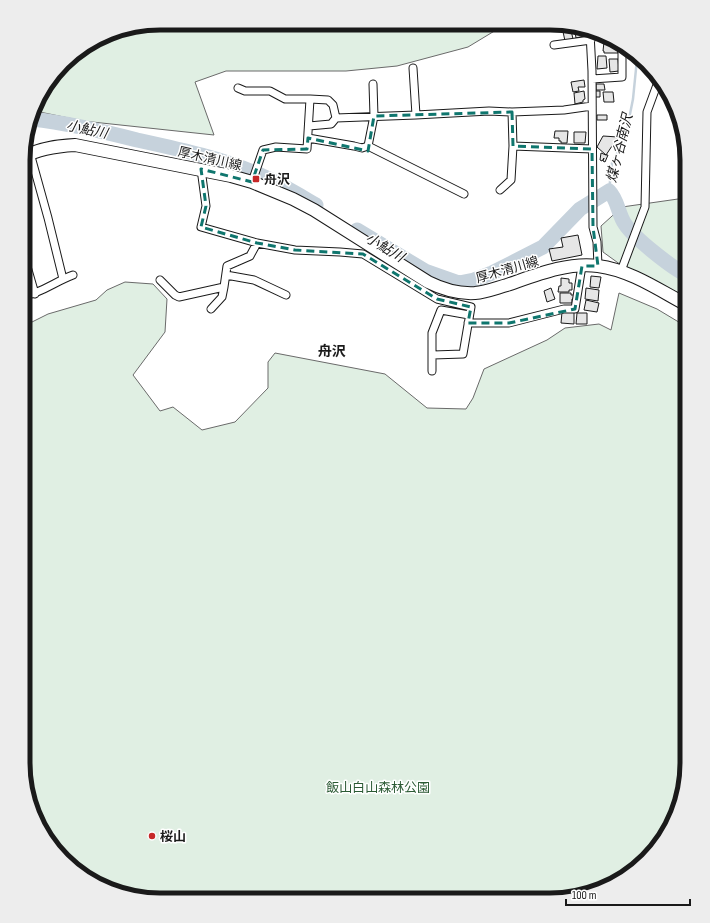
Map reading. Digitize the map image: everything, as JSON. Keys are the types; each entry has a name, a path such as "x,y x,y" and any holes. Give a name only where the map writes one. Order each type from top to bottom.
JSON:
{"main road":[{"name":"厚木清川線","path":"30,154 55,146 75,145 253,179 314,210 425,286 463,293 486,292 572,266 598,266 622,271 680,301"}],"street":[{"path":"554,45 590,36"},
{"path":"591,37 593,227 597,242 598,266"},
{"path":"592,79 622,77 622,52"},
{"path":"413,68 416,115"},
{"path":"368,146 374,116 373,84"},
{"path":"622,271 645,207 647,112 657,86"},
{"path":"238,88 245,91 270,91 285,99 328,100 333,105 336,118"},
{"path":"253,179 263,150 276,147 307,149 310,99"},
{"path":"309,126 331,124 336,118 489,111 512,112 564,110 592,106"},
{"path":"500,190 511,180 513,146 512,112"},
{"path":"308,138 362,148 368,146 464,194"},
{"path":"513,146 592,149"},
{"path":"30,164 48,218 63,279"},
{"path":"201,169 206,206 201,227 257,244 295,250 363,254 425,286 437,299 471,308 463,354 433,355"},
{"path":"211,309 222,297 227,266 250,256 257,244"},
{"path":"432,371 432,333 441,310 469,319 509,323 564,309 575,309 582,266"},
{"path":"30,295 35,294 73,275"},
{"path":"226,275 254,280 286,295"},
{"path":"30,277 35,294"},
{"path":"160,280 179,297 224,287"}],"highlighted area":[{"path":"512,112 513,146 592,149 593,227 598,266 582,266 575,309 509,323 468,323 471,307 437,299 363,254 295,250 257,243 201,227 206,206 201,169 252,182 263,150 307,149 308,138 368,151 374,116"}],"green space":[{"path":"160,30 496,30 468,47 397,66 346,71 226,71 195,82 214,135 83,121 39,112 47,95 62,74 74,62 95,47 118,37 135,32"},
{"path":"630,58 649,76 636,65"},
{"path":"680,199 680,293 646,283 603,252 601,226 622,207"},
{"name":"飯山白山森林公園","path":"125,282 153,284 167,299 165,332 133,375 160,411 173,407 202,430 235,422 268,388 268,362 275,353 385,374 427,408 466,409 473,398 484,369 547,340 565,328 599,324 611,330 619,293 657,309 680,323 680,772 678,788 667,820 648,849 636,861 607,880 584,889 567,892 160,893 126,889 103,880 74,861 62,849 43,820 32,788 30,772 30,323 48,314 96,300 107,290"}],"building":[{"path":"563,31 571,32 573,39 565,41"},
{"path":"575,32 584,34 584,36 576,38"},
{"path":"605,42 618,50 618,53 604,53"},
{"path":"598,56 606,56 607,68 597,69"},
{"path":"609,59 618,59 619,71 610,72"},
{"path":"584,80 585,87 578,87 579,91 573,92 571,82"},
{"path":"596,84 604,84 605,90 596,90"},
{"path":"584,91 585,99 583,102 575,104 574,93"},
{"path":"595,91 600,91 600,97 595,97"},
{"path":"603,92 613,92 614,102 604,102"},
{"path":"597,115 607,115 607,120 597,120"},
{"path":"555,131 568,131 567,143 561,143 559,138 554,138"},
{"path":"574,132 586,132 585,143 574,143"},
{"path":"603,136 618,137 606,155 597,147"},
{"path":"601,153 608,155 605,162 603,161 604,158 602,161 600,160"},
{"path":"578,235 582,255 552,261 549,249 563,247 561,238"},
{"path":"591,276 601,277 599,288 590,287"},
{"path":"561,278 569,279 569,283 572,283 572,290 569,290 569,292 558,292 559,286 561,286"},
{"path":"551,288 555,299 547,302 544,291"},
{"path":"586,288 599,290 598,301 585,299"},
{"path":"560,293 571,293 571,295 574,295 572,303 560,303"},
{"path":"586,300 599,303 597,312 584,310"},
{"path":"562,312 574,312 574,324 561,323"},
{"path":"577,313 587,313 587,324 576,324"}],"waterway":[{"name":"煤ヶ谷南沢","path":"609,191 612,163 625,139 633,99 637,63"},
{"name":"小鮎川","path":"37,120 98,130 215,159 267,178 316,205"},
{"name":"小鮎川","path":"357,230 425,271 459,283 474,280 492,273 543,247 580,209 609,191 625,224 636,237 680,271"}],"place":[{"name":"舟沢","path":"256,179"},
{"name":"桜山","path":"152,836"}],"district":[{"name":"舟沢","path":"332,351"}]}
